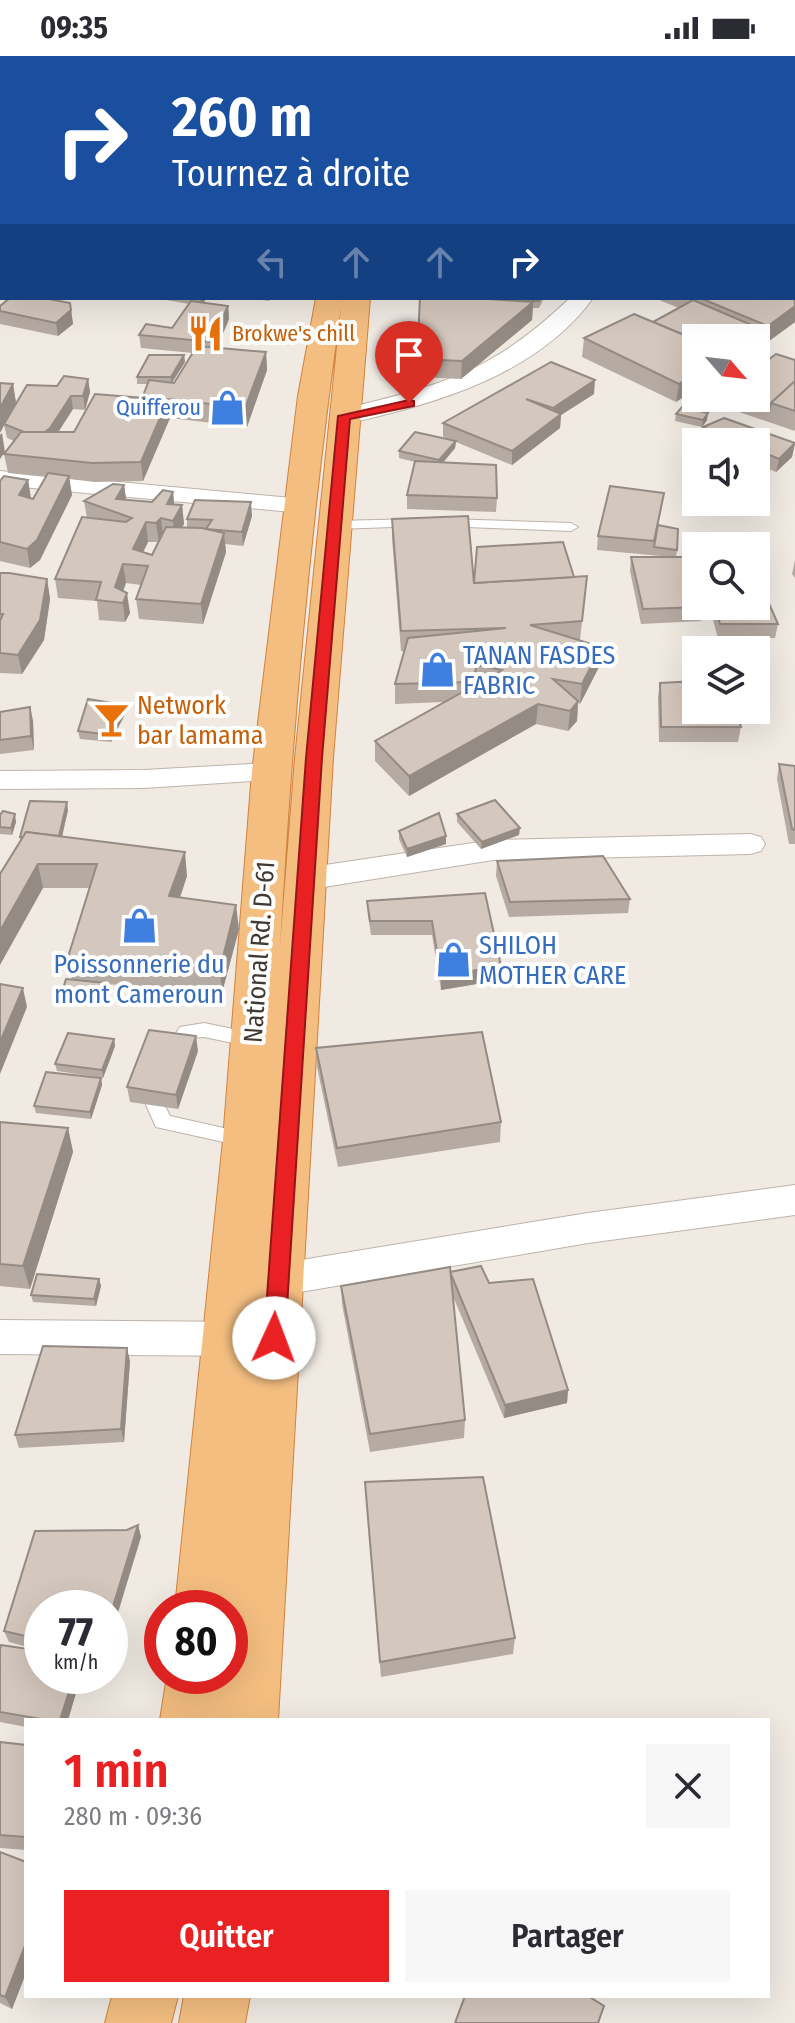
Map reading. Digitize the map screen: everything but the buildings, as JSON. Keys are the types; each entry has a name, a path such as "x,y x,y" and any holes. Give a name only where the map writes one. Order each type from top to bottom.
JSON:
{"highway":[{"name":"National Rd. D-61","path":"248,1718 305,879 319,515 313,396 329,300"},
{"name":"National Rd. D-61","path":"205,1590 246,1140 271,772 319,515 344,416 356,300"},
{"path":"190,1718 194,1694"},
{"path":"138,2023 144,1998"},
{"path":"212,2023 217,1998"}],"street":[{"path":"344,416 409,403 460,387 509,362 553,328 580,300"},
{"path":"0,478 319,515"},
{"path":"0,780 144,779 271,772"},
{"path":"305,879 493,850 750,844"},
{"path":"277,1280 588,1228 795,1200"},
{"path":"0,1337 274,1338"}],"lane":[{"path":"319,515 433,523 571,527"},
{"path":"176,1047 186,1032 204,1030 253,1040"},
{"path":"155,1105 163,1122 246,1140"}],"place":[{"name":"Brokwe's chill","path":"206,333"},
{"name":"Quifferou","path":"227,407"},
{"name":"TANAN FASDES FABRIC","path":"437,670"},
{"name":"Network bar lamama","path":"111,720"},
{"name":"Poissonnerie du mont Cameroun","path":"139,925"},
{"name":"SHILOH MOTHER CARE","path":"453,960"}],"route":[{"path":"274,1338 314,758 344,416 409,403"}]}
